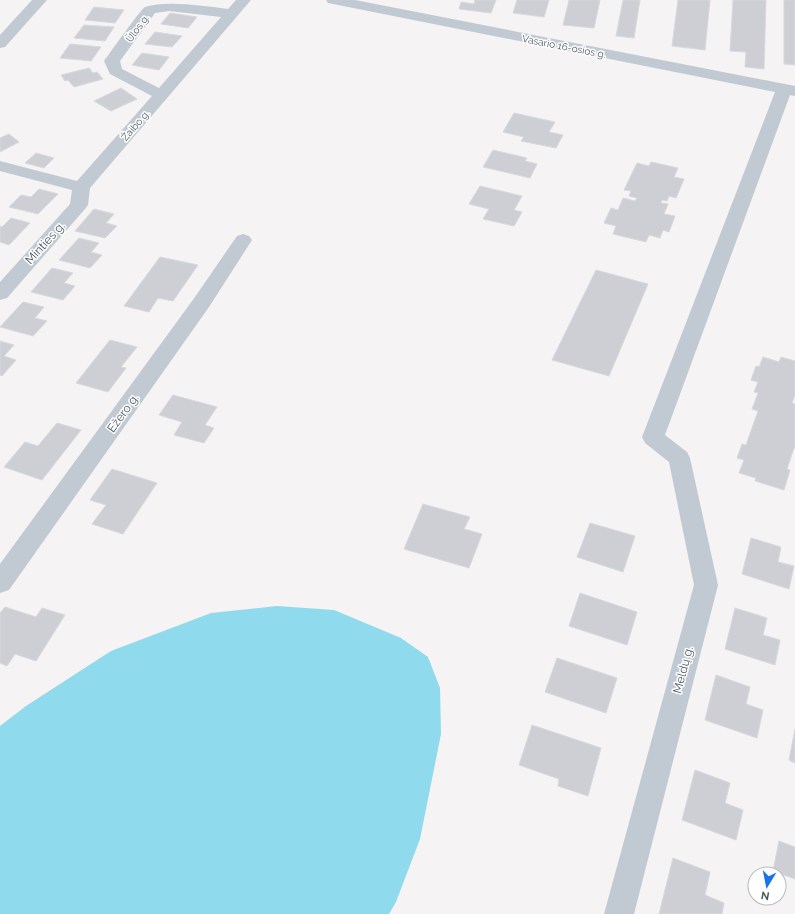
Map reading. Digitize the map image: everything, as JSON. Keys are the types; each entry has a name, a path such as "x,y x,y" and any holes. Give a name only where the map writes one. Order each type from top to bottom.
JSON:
{"street":[{"path":"0,44 40,0"},
{"name":"Žaibo g.","path":"81,187 230,14 244,0"},
{"name":"Vasario 16-osios g.","path":"333,0 790,90"},
{"name":"Ūlos g.","path":"161,95 115,71 112,61 150,10 174,7 230,14"},
{"name":"Meldų g.","path":"619,914 706,585 679,458 653,437 790,90"},
{"path":"0,166 81,187"},
{"name":"Minties g.","path":"0,294 79,205 81,187"},
{"name":"Ežero g.","path":"0,583 202,302 244,240"}],"water":[{"path":"277,606 334,610 401,638 428,657 440,688 441,734 420,839 396,902 389,914 0,914 0,726 26,706 111,651 211,613"}],"building":[{"path":"475,0 496,0 491,13 459,9 461,2 474,4"},
{"path":"517,0 549,0 544,17 513,13"},
{"path":"569,0 600,0 594,28 563,25"},
{"path":"623,0 640,0 634,38 616,36"},
{"path":"678,0 710,0 705,50 672,46"},
{"path":"733,0 766,0 764,69 745,67 746,52 730,51"},
{"path":"784,0 795,0 795,65 784,64"},
{"path":"94,7 124,10 115,23 85,20"},
{"path":"170,13 197,17 188,28 161,24"},
{"path":"84,25 114,27 105,41 74,38"},
{"path":"155,32 182,36 172,47 145,44"},
{"path":"70,44 101,47 91,61 60,58"},
{"path":"142,53 169,57 159,70 132,65"},
{"path":"89,68 93,73 97,72 103,79 74,87 68,80 65,81 61,75"},
{"path":"121,88 137,99 111,111 94,101"},
{"path":"514,113 555,122 549,132 563,135 556,148 521,141 524,137 503,132"},
{"path":"9,134 19,142 0,152 0,138"},
{"path":"493,150 527,158 525,161 537,164 530,178 483,167"},
{"path":"36,153 54,158 44,168 25,163"},
{"path":"651,162 678,168 674,177 684,179 676,198 669,196 667,201 662,200 661,203 668,204 664,214 675,216 669,232 663,230 660,238 649,235 646,242 613,234 616,226 604,223 611,208 618,210 623,198 635,201 637,198 629,196 631,191 624,190 637,163 649,166"},
{"path":"480,186 522,196 514,210 522,212 514,226 483,219 489,209 469,204"},
{"path":"39,189 58,194 38,214 9,207 21,195 31,197"},
{"path":"94,209 114,214 106,223 117,226 105,238 75,231"},
{"path":"11,218 30,223 9,245 0,242 0,226 2,227"},
{"path":"79,238 99,243 91,252 102,255 90,268 59,260"},
{"path":"160,257 198,265 173,301 158,298 149,312 124,306"},
{"path":"52,268 73,273 64,283 75,286 63,300 31,292"},
{"path":"596,270 648,284 609,376 552,360"},
{"path":"23,302 44,307 35,318 47,321 33,336 0,327"},
{"path":"110,340 137,347 121,367 126,368 108,392 76,383"},
{"path":"0,341 14,345 4,356 16,360 2,376 0,375"},
{"path":"763,357 779,362 781,357 795,361 795,395 792,403 795,404 795,449 794,448 787,469 790,470 784,490 755,481 756,478 739,473 744,460 737,458 742,444 746,445 758,411 752,409 758,393 754,392 758,382 751,380 756,366 759,367"},
{"path":"173,395 217,407 205,425 214,428 204,443 174,435 182,422 159,415"},
{"path":"57,423 81,430 42,480 4,467 25,442 38,446"},
{"path":"112,469 157,483 123,534 92,524 106,505 90,500"},
{"path":"423,504 470,517 464,529 482,534 469,568 404,549"},
{"path":"590,523 635,536 623,572 577,557"},
{"path":"751,538 781,547 778,562 794,566 789,589 742,574"},
{"path":"580,593 637,612 627,645 569,626"},
{"path":"5,607 36,617 42,608 65,615 36,661 15,654 7,666 0,663 0,613"},
{"path":"735,608 767,618 763,635 780,640 775,665 725,649"},
{"path":"557,658 617,678 606,713 545,692"},
{"path":"716,675 750,687 746,704 763,710 757,738 705,720"},
{"path":"532,725 601,748 588,796 558,786 559,779 519,765"},
{"path":"795,729 795,763 789,760"},
{"path":"695,770 730,783 725,803 743,810 736,840 682,820"},
{"path":"779,841 795,847 795,879 787,876 787,866 774,866"},
{"path":"673,858 710,872 705,895 724,903 722,914 659,914"}]}
